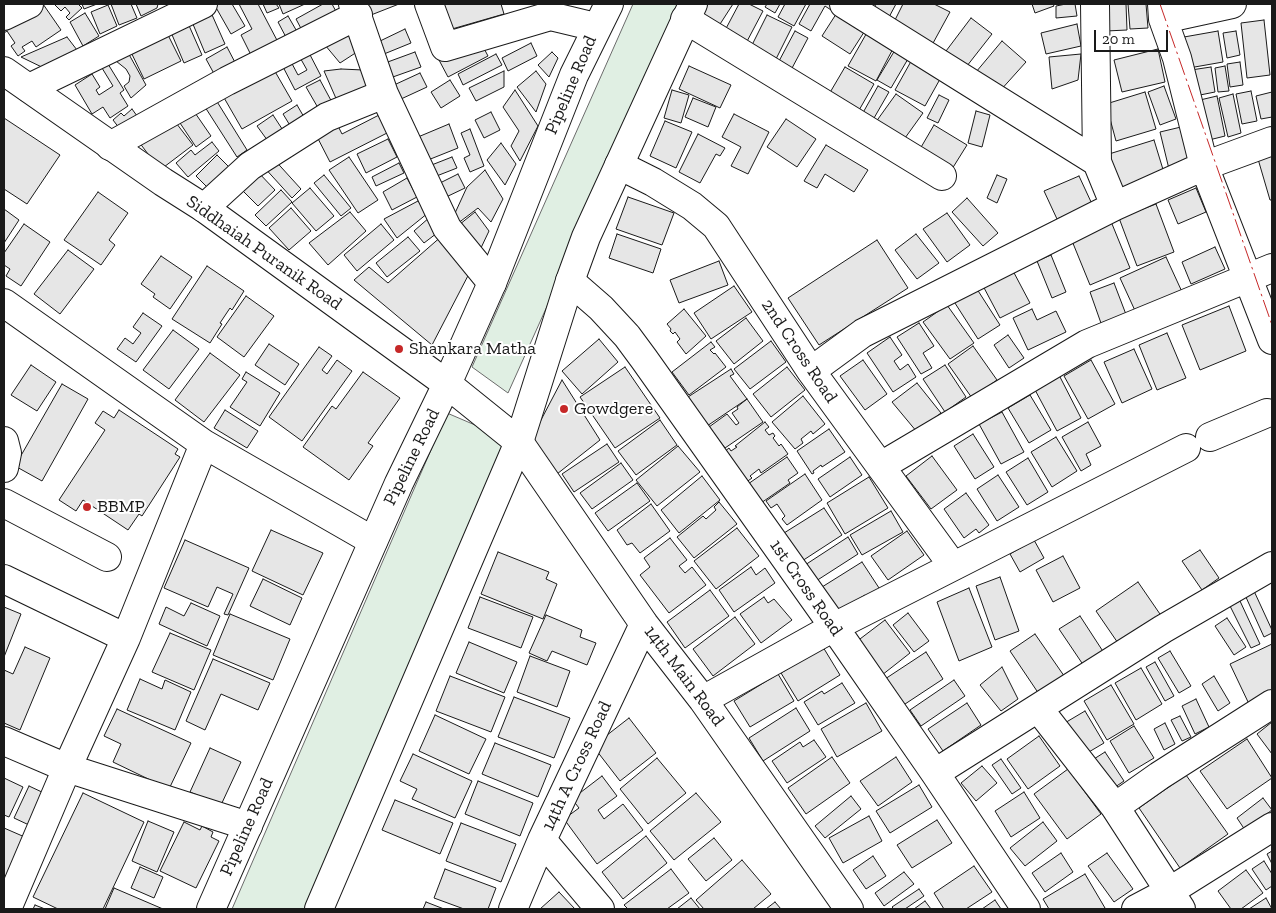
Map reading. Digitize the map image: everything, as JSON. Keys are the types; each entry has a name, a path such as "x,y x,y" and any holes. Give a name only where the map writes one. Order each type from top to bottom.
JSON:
{"street":[{"path":"4,16 29,4"},
{"path":"29,88 203,4"},
{"path":"429,4 445,47 550,10 596,27"},
{"name":"Pipeline Road","path":"211,909 399,483 447,384 492,283 574,75 609,4"},
{"path":"844,4 1097,162"},
{"path":"1095,4 1097,162 1115,206"},
{"path":"1232,4 1162,11 1177,58 1204,166 1272,340"},
{"path":"110,146 356,9 384,94 446,228 492,283"},
{"path":"319,909 519,442 586,236 689,11 942,176"},
{"name":"Siddhaiah Puranik Road","path":"4,72 162,182 204,208 447,384 519,442"},
{"path":"204,208 250,166 327,117 384,94"},
{"path":"811,371 863,333 1115,206 1204,166 1272,141"},
{"name":"2nd Cross Road","path":"619,165 692,206 711,221 721,233 811,371 953,566"},
{"path":"880,466 1087,344 1272,268"},
{"name":"1st Cross Road","path":"570,281 601,308 627,336 834,627 1026,909"},
{"path":"4,303 204,444 373,541"},
{"path":"1210,437 1267,413"},
{"path":"4,440 6,453 4,468"},
{"name":"14th Main Road","path":"519,442 644,624 703,700 849,909"},
{"path":"6,906 126,638 204,444"},
{"path":"703,700 834,627 1186,448"},
{"path":"4,503 107,557"},
{"path":"935,773 1163,629 1272,566"},
{"path":"4,579 126,638"},
{"name":"14th A Cross Road","path":"513,909 542,840 644,624"},
{"path":"1115,807 1159,776 1272,704"},
{"path":"1038,708 1115,807 1176,900"},
{"path":"4,741 67,768 248,826"},
{"path":"1136,909 1176,900 1272,827"},
{"path":"542,840 600,909"}],"green space":[{"path":"633,4 683,4 508,393 472,367"},
{"path":"447,413 510,440 307,909 232,909"}],"building":[{"path":"34,4 43,4 61,30 36,47 32,41 22,47 25,51 18,56 11,46 15,43 7,31 4,33 4,24"},
{"path":"54,4 78,4 82,8 69,20 66,17 70,13 65,7 61,11"},
{"path":"82,4 97,4 84,9"},
{"path":"111,4 131,4 137,18 119,25"},
{"path":"136,4 158,4 157,8 141,16"},
{"path":"214,4 232,4 245,26 231,34"},
{"path":"239,4 258,4 279,44 252,57 241,35 252,29"},
{"path":"263,4 276,4 279,8 267,13"},
{"path":"279,4 305,4 283,14"},
{"path":"323,4 332,4 339,17 305,36 296,19"},
{"path":"367,4 399,4 371,15"},
{"path":"437,4 501,4 504,14 445,31"},
{"path":"708,4 733,4 713,35 695,24"},
{"path":"739,4 749,4 763,11 744,47 722,36"},
{"path":"767,4 780,4 775,13 765,7"},
{"path":"785,4 806,4 794,26 778,17"},
{"path":"810,4 835,4 831,10 825,6 811,31 799,24"},
{"path":"876,4 896,4 888,19 873,10"},
{"path":"903,4 934,4 950,12 932,45 893,24"},
{"path":"1032,4 1053,4 1054,6 1035,13"},
{"path":"1075,4 1077,16 1056,18 1056,6"},
{"path":"1105,4 1126,4 1127,30 1106,31"},
{"path":"1128,4 1146,4 1148,28 1130,29"},
{"path":"108,5 117,26 100,34 91,12"},
{"path":"209,8 225,44 205,53 190,17"},
{"path":"840,8 868,26 850,54 822,36"},
{"path":"85,13 99,36 83,46 70,22"},
{"path":"767,15 792,27 773,65 748,53"},
{"path":"288,16 299,35 288,41 278,22"},
{"path":"971,18 992,34 963,71 943,55"},
{"path":"1264,20 1270,75 1247,78 1241,23"},
{"path":"187,21 202,55 184,63 170,30"},
{"path":"1077,24 1081,46 1046,54 1041,33"},
{"path":"164,27 181,61 144,79 128,46"},
{"path":"348,27 360,50 340,63 325,45"},
{"path":"405,29 411,43 384,54 378,42"},
{"path":"869,29 896,43 876,81 848,66"},
{"path":"795,31 808,38 791,70 778,63"},
{"path":"1218,31 1223,62 1189,68 1184,37"},
{"path":"1236,31 1240,55 1227,58 1223,33"},
{"path":"67,37 77,50 50,71 21,57"},
{"path":"479,39 488,56 448,77 439,60"},
{"path":"1002,41 1026,62 999,92 976,72"},
{"path":"531,43 537,56 508,71 502,58"},
{"path":"898,45 912,52 891,88 877,80"},
{"path":"227,47 239,70 218,81 206,59"},
{"path":"126,49 146,85 131,98 124,86 129,82 130,76 126,69 111,57"},
{"path":"307,49 321,76 295,90 281,63 289,58 298,75 307,70 298,54"},
{"path":"1158,49 1165,82 1122,92 1114,60"},
{"path":"415,52 421,67 390,78 385,63"},
{"path":"552,52 558,58 549,77 538,65"},
{"path":"496,54 502,65 463,85 458,74"},
{"path":"1081,54 1078,80 1052,89 1049,57"},
{"path":"914,56 944,72 925,106 895,90"},
{"path":"1240,62 1243,85 1230,87 1227,64"},
{"path":"108,64 124,90 120,93 128,106 110,118 103,107 92,114 75,85 92,74 100,87 96,90 99,95 113,86 102,68"},
{"path":"689,66 731,85 720,108 679,89"},
{"path":"1225,66 1229,91 1218,92 1215,68"},
{"path":"845,67 874,84 854,119 825,101"},
{"path":"1211,67 1215,92 1195,96 1191,70"},
{"path":"273,68 292,101 242,129 223,96"},
{"path":"341,69 363,70 371,85 338,103 324,71"},
{"path":"504,71 504,87 476,101 469,88"},
{"path":"536,71 546,84 536,112 517,87"},
{"path":"420,73 427,87 401,99 394,85"},
{"path":"320,80 334,106 321,113 306,87"},
{"path":"450,80 460,96 441,108 431,92"},
{"path":"878,86 889,92 870,125 860,118"},
{"path":"1164,86 1176,119 1160,125 1148,92"},
{"path":"515,90 538,126 520,161 511,146 519,131 503,107"},
{"path":"672,90 689,95 681,123 664,118"},
{"path":"1251,91 1257,121 1242,124 1236,94"},
{"path":"1145,92 1156,129 1116,141 1106,104"},
{"path":"1272,92 1272,117 1261,119 1256,96"},
{"path":"896,94 923,113 900,145 873,126"},
{"path":"1233,94 1241,133 1228,137 1219,98"},
{"path":"939,95 949,100 938,123 927,118"},
{"path":"1217,96 1225,136 1209,140 1200,100"},
{"path":"693,98 716,107 708,127 685,117"},
{"path":"216,100 247,150 237,157 205,107"},
{"path":"297,105 308,124 294,132 283,114"},
{"path":"191,107 211,136 196,147 176,117"},
{"path":"132,109 140,120 123,133 113,120 121,113 124,116"},
{"path":"976,111 990,115 982,147 968,143"},
{"path":"491,112 500,130 484,138 475,120"},
{"path":"381,114 389,132 330,162 312,127 333,116 342,134"},
{"path":"734,114 769,132 748,174 731,166 741,147 722,137"},
{"path":"170,115 193,145 160,170 139,142"},
{"path":"273,115 288,138 273,148 257,126"},
{"path":"4,118 60,155 27,204 4,189"},
{"path":"786,119 816,139 797,167 767,147"},
{"path":"665,121 692,132 676,168 650,156"},
{"path":"449,124 458,148 428,160 418,137"},
{"path":"934,125 967,145 952,169 920,149"},
{"path":"1181,127 1190,164 1169,169 1160,132"},
{"path":"470,129 484,166 470,172 464,158 470,155 461,133"},
{"path":"698,134 725,148 720,156 716,154 700,183 679,172"},
{"path":"388,139 397,157 366,173 357,154"},
{"path":"1154,140 1165,176 1120,190 1109,154"},
{"path":"212,142 219,151 188,177 176,163 191,150 195,155"},
{"path":"501,143 516,164 505,185 487,160"},
{"path":"826,145 868,170 854,192 825,174 817,188 804,181"},
{"path":"217,155 234,172 213,193 196,176"},
{"path":"1272,155 1272,200 1270,200 1258,159"},
{"path":"271,156 301,189 292,198 262,165"},
{"path":"349,157 378,200 358,213 329,170"},
{"path":"452,157 457,168 434,177 429,166"},
{"path":"399,163 404,173 376,186 372,177"},
{"path":"485,170 503,199 491,222 478,208 453,227 450,224 467,187"},
{"path":"257,171 275,190 258,206 240,188"},
{"path":"458,174 465,188 444,198 438,184"},
{"path":"324,175 351,208 341,216 314,183"},
{"path":"997,175 1007,179 997,203 987,198"},
{"path":"1079,176 1092,204 1057,219 1044,191"},
{"path":"407,178 417,197 392,210 383,192"},
{"path":"310,188 334,216 316,231 292,203"},
{"path":"1196,188 1206,212 1178,224 1168,200"},
{"path":"281,190 292,202 266,226 255,215"},
{"path":"98,192 128,213 109,240 115,245 101,265 64,240"},
{"path":"628,197 674,213 662,245 616,229"},
{"path":"967,198 998,233 983,246 952,212"},
{"path":"418,201 428,213 397,238 384,219"},
{"path":"1156,204 1174,252 1137,266 1119,218"},
{"path":"291,208 311,231 289,250 269,228"},
{"path":"4,209 19,220 4,243"},
{"path":"350,212 366,231 328,265 309,243"},
{"path":"475,212 489,231 480,250 454,229"},
{"path":"947,213 970,245 947,262 923,229"},
{"path":"430,217 441,230 424,243 414,231"},
{"path":"1110,219 1130,268 1090,285 1070,236"},
{"path":"24,224 50,242 21,286 6,276 10,269 4,265 4,253"},
{"path":"381,224 394,240 357,271 344,255"},
{"path":"617,234 661,249 653,273 609,258"},
{"path":"916,234 939,263 917,279 895,250"},
{"path":"443,235 472,268 432,345 354,280 369,267 388,283"},
{"path":"408,237 420,251 387,277 376,263"},
{"path":"877,240 908,288 819,345 788,298"},
{"path":"1215,247 1225,269 1191,284 1182,262"},
{"path":"68,250 94,269 60,314 34,294"},
{"path":"1051,255 1066,292 1052,298 1037,261"},
{"path":"161,256 192,277 170,309 153,297 155,294 141,284"},
{"path":"1166,257 1183,294 1137,315 1120,278"},
{"path":"719,261 728,285 679,303 670,280"},
{"path":"207,266 244,291 232,310 230,308 220,323 222,324 210,343 172,319"},
{"path":"1012,269 1030,303 1000,318 982,284"},
{"path":"1114,283 1127,317 1102,326 1090,292"},
{"path":"734,286 752,312 711,339 694,313"},
{"path":"975,286 1000,325 978,339 953,300"},
{"path":"246,296 274,316 244,357 217,337"},
{"path":"947,305 974,343 950,359 923,322"},
{"path":"1229,306 1246,351 1200,370 1182,325"},
{"path":"684,309 706,336 686,354 677,342 680,339 675,332 673,334 670,331 671,329 667,324"},
{"path":"1032,309 1037,320 1056,311 1066,332 1028,350 1013,318"},
{"path":"143,313 162,326 136,362 117,349 125,338 133,344 141,333 133,327"},
{"path":"746,318 763,341 734,364 716,341"},
{"path":"919,323 934,346 923,353 932,368 921,374 897,337"},
{"path":"173,330 199,349 169,389 143,370"},
{"path":"1167,333 1186,378 1157,390 1139,345"},
{"path":"1008,335 1024,358 1009,368 994,345"},
{"path":"890,337 902,355 894,361 900,370 908,364 916,377 893,392 867,353"},
{"path":"599,339 618,362 582,394 562,371"},
{"path":"771,341 786,362 750,389 734,369"},
{"path":"711,342 715,347 710,350 715,353 726,367 689,395 672,372"},
{"path":"269,344 299,364 285,385 255,365"},
{"path":"973,346 997,380 972,398 948,364"},
{"path":"319,347 332,356 322,370 327,374 337,360 352,371 302,441 269,417"},
{"path":"1134,349 1152,389 1122,403 1104,362"},
{"path":"210,353 240,375 204,422 175,400"},
{"path":"863,360 887,394 865,410 840,376"},
{"path":"1091,360 1115,404 1088,419 1064,376"},
{"path":"31,365 56,382 37,411 11,395"},
{"path":"945,365 966,397 945,412 923,379"},
{"path":"625,367 660,418 615,448 580,397"},
{"path":"787,367 805,390 771,417 753,394"},
{"path":"731,369 734,374 730,376 747,399 707,426 688,397"},
{"path":"246,372 280,393 260,426 230,407 247,382 242,379"},
{"path":"363,372 400,398 368,443 373,446 349,480 303,447 332,406 336,409"},
{"path":"1059,375 1081,418 1057,431 1034,388"},
{"name":"Gowdgere","path":"562,380 600,440 557,474 531,439"},
{"path":"917,383 941,413 917,432 892,402"},
{"path":"62,384 88,399 42,481 15,466"},
{"path":"1030,395 1051,430 1029,443 1008,408"},
{"path":"803,396 825,424 813,434 811,431 801,439 803,443 795,449 772,422"},
{"path":"747,399 763,422 725,448 709,427 727,414 736,425 739,423 732,413"},
{"path":"119,410 178,449 175,454 180,457 142,516 139,514 128,530 83,500 76,511 59,500 105,430 95,423 103,411 114,418"},
{"path":"225,410 258,431 247,448 214,428"},
{"path":"1002,412 1024,452 1001,464 979,424"},
{"path":"660,420 677,445 636,475 618,451"},
{"path":"765,422 769,427 765,430 769,435 773,433 775,436 773,438 779,446 781,444 788,454 761,473 759,469 745,483 724,452 729,448 731,451 737,447 735,446"},
{"path":"1088,422 1101,446 1086,454 1091,465 1081,471 1062,437"},
{"path":"829,429 845,452 822,467 821,465 812,474 797,451"},
{"path":"973,434 994,467 975,479 954,446"},
{"path":"1056,437 1077,471 1052,487 1031,452"},
{"path":"607,444 619,462 574,492 562,474"},
{"path":"678,446 700,472 657,506 636,480"},
{"path":"932,456 957,490 931,509 906,476"},
{"path":"787,457 798,473 788,480 790,483 761,503 748,484"},
{"path":"850,457 862,475 830,497 818,479"},
{"path":"1028,458 1048,492 1027,505 1006,472"},
{"path":"621,463 633,480 592,509 580,493"},
{"path":"805,474 822,500 787,525 782,519 785,516 777,504 771,508 766,501"},
{"path":"998,475 1019,507 997,521 977,489"},
{"path":"702,476 720,500 679,533 661,510"},
{"path":"869,477 888,508 845,534 827,503"},
{"path":"637,483 650,501 608,531 595,513"},
{"path":"966,493 989,525 979,533 976,529 964,538 944,509"},
{"path":"719,502 737,524 694,558 677,537 703,516 706,519 716,510 714,507"},
{"path":"651,504 670,531 640,553 632,543 627,545 617,530"},
{"path":"824,508 842,535 802,561 784,533"},
{"path":"891,511 903,532 862,555 850,535"},
{"path":"737,528 759,556 716,589 694,561"},
{"path":"271,530 323,553 303,595 252,571"},
{"path":"907,531 924,555 888,580 871,556"},
{"path":"848,537 858,554 816,581 805,565"},
{"path":"670,538 687,560 679,566 685,573 692,567 706,585 669,613 640,575 650,567 644,558"},
{"path":"185,540 249,568 228,615 224,614 233,594 217,587 208,607 164,588"},
{"path":"1034,540 1044,558 1020,572 1010,554"},
{"path":"1200,550 1219,578 1202,590 1182,561"},
{"path":"498,552 549,572 546,579 557,584 543,619 481,594"},
{"path":"1063,556 1080,588 1053,602 1036,570"},
{"path":"862,562 881,591 867,599 865,595 838,612 822,587"},
{"path":"751,567 756,575 765,568 775,583 734,612 719,590"},
{"path":"1000,577 1019,631 995,640 976,586"},
{"path":"263,579 302,598 290,625 250,606"},
{"path":"1138,582 1162,617 1120,646 1096,611"},
{"path":"969,588 992,647 959,661 937,602"},
{"path":"710,590 729,616 685,648 667,622"},
{"path":"1254,591 1272,630 1272,633 1264,637 1245,595"},
{"path":"480,597 533,617 521,648 468,628"},
{"path":"764,597 768,603 774,599 792,620 761,643 740,614"},
{"path":"1240,601 1260,644 1251,648 1230,606"},
{"path":"191,603 220,616 207,646 159,624 166,607 184,616"},
{"path":"4,607 21,614 4,657"},
{"path":"908,613 929,641 914,652 893,625"},
{"path":"230,614 290,639 273,680 213,655"},
{"path":"546,615 582,630 580,637 596,643 587,665 552,651 547,661 529,653"},
{"path":"1080,616 1106,656 1086,669 1059,629"},
{"path":"735,617 755,644 713,676 693,649"},
{"path":"1227,618 1246,647 1234,655 1215,626"},
{"path":"885,620 910,653 882,675 856,642"},
{"path":"170,633 211,650 194,690 152,672"},
{"path":"1035,634 1069,683 1043,700 1010,651"},
{"path":"469,642 517,662 504,693 456,673"},
{"path":"1272,644 1272,693 1249,704 1230,664"},
{"path":"25,647 50,658 20,730 4,723 4,670 13,674"},
{"path":"823,647 840,675 798,701 781,673"},
{"path":"1170,651 1191,686 1179,693 1158,658"},
{"path":"926,652 943,679 902,706 885,679"},
{"path":"530,656 570,671 557,707 517,692"},
{"path":"213,659 270,683 258,710 221,694 205,730 186,721"},
{"path":"1155,662 1174,696 1165,701 1146,667"},
{"path":"1002,667 1018,699 1001,711 980,685"},
{"path":"1141,668 1162,704 1136,720 1115,683"},
{"path":"778,674 794,701 750,727 734,701"},
{"path":"450,676 505,697 491,732 436,711"},
{"path":"1214,676 1230,703 1218,711 1202,684"},
{"path":"140,679 162,689 165,680 191,692 175,730 127,710"},
{"path":"954,680 965,696 921,726 910,710"},
{"path":"842,683 855,703 818,725 804,702 822,691 824,694"},
{"path":"1111,685 1134,724 1107,740 1084,701"},
{"path":"514,697 570,718 554,758 498,737"},
{"path":"1196,699 1209,727 1195,734 1182,706"},
{"path":"866,703 882,731 837,757 821,729"},
{"path":"967,703 981,725 943,751 928,729"},
{"path":"796,708 810,731 763,761 749,738"},
{"path":"117,709 191,743 169,789 113,762 121,744 104,736"},
{"path":"1085,711 1104,743 1077,759 1058,727"},
{"path":"435,715 486,739 469,774 419,751"},
{"path":"1180,716 1191,737 1182,741 1171,720"},
{"path":"629,718 656,753 620,781 593,746"},
{"path":"1272,722 1272,754 1257,734"},
{"path":"1165,723 1175,744 1164,750 1154,729"},
{"path":"1134,726 1154,758 1129,773 1110,741"},
{"path":"1039,736 1060,766 1028,789 1007,759"},
{"path":"1247,739 1272,778 1227,809 1200,771"},
{"path":"814,740 826,757 787,783 772,761 800,742 803,747"},
{"path":"495,743 551,765 538,797 482,774"},
{"path":"210,748 241,762 221,805 190,792"},
{"path":"1105,752 1124,781 1105,794 1086,764"},
{"path":"413,754 472,781 455,818 412,799 417,789 400,781"},
{"path":"832,757 850,783 806,814 788,788"},
{"path":"896,757 912,782 878,806 860,781"},
{"path":"657,758 686,793 648,824 620,789"},
{"path":"1001,759 1021,788 1012,794 992,765"},
{"path":"982,766 997,783 976,801 961,783"},
{"path":"1068,769 1101,814 1067,839 1034,794"},
{"path":"1186,775 1228,834 1180,868 1139,808"},
{"path":"602,776 617,796 598,810 604,819 623,804 643,830 597,864 564,819 579,808 572,799"},
{"path":"4,778 23,787 9,817 4,815"},
{"path":"478,781 533,803 520,836 465,814"},
{"path":"919,785 932,807 890,833 876,811"},
{"path":"29,786 44,793 29,825 14,818"},
{"path":"1024,792 1040,818 1011,837 995,811"},
{"path":"83,793 144,822 103,909 58,909 33,897"},
{"path":"696,793 721,822 674,860 650,831"},
{"path":"851,796 861,809 825,838 815,826"},
{"path":"1263,798 1272,810 1245,830 1237,818"},
{"path":"395,800 453,823 440,854 382,830"},
{"path":"869,816 882,841 843,863 829,838"},
{"path":"937,820 952,843 912,868 897,845"},
{"path":"148,821 174,832 157,872 132,861"},
{"path":"184,822 200,830 202,826 213,832 211,837 219,841 196,888 160,871"},
{"path":"1043,822 1057,841 1025,866 1010,848"},
{"path":"461,823 516,844 501,882 446,861"},
{"path":"4,828 27,838 4,886"},
{"path":"646,836 667,863 623,899 602,872"},
{"path":"714,838 732,860 706,881 688,859"},
{"path":"1272,851 1272,864 1267,854"},
{"path":"1061,853 1073,872 1045,892 1032,873"},
{"path":"1107,853 1133,889 1114,902 1088,866"},
{"path":"873,856 886,876 866,889 853,870"},
{"path":"742,860 771,894 753,909 704,909 696,900"},
{"path":"1264,861 1272,874 1272,886 1266,890 1252,869"},
{"path":"974,866 992,892 966,909 944,909 934,893"},
{"path":"140,867 163,877 154,898 131,888"},
{"path":"445,869 496,888 488,909 464,909 434,898"},
{"path":"671,869 689,893 667,909 628,909 624,905"},
{"path":"1246,870 1263,893 1241,909 1231,909 1218,891"},
{"path":"904,872 914,884 884,906 875,893"},
{"path":"1085,874 1105,908 1049,909 1043,899"},
{"path":"114,888 163,909 105,909"},
{"path":"919,889 924,896 905,909 894,909 892,907"},
{"path":"559,892 575,909 540,909"},
{"path":"691,898 700,909 677,909"},
{"path":"1266,898 1272,909 1249,909"},
{"path":"995,900 1001,909 982,909"},
{"path":"925,901 931,909 914,909"},
{"path":"426,902 444,909 423,909"},
{"path":"775,902 781,909 766,909"},
{"path":"35,905 45,909 33,909"}],"power":[{"path":"1160,4 1272,325"}],"place":[{"name":"Shankara Matha","path":"399,349"},
{"name":"Gowdgere","path":"564,409"},
{"name":"BBMP","path":"87,507"}]}
